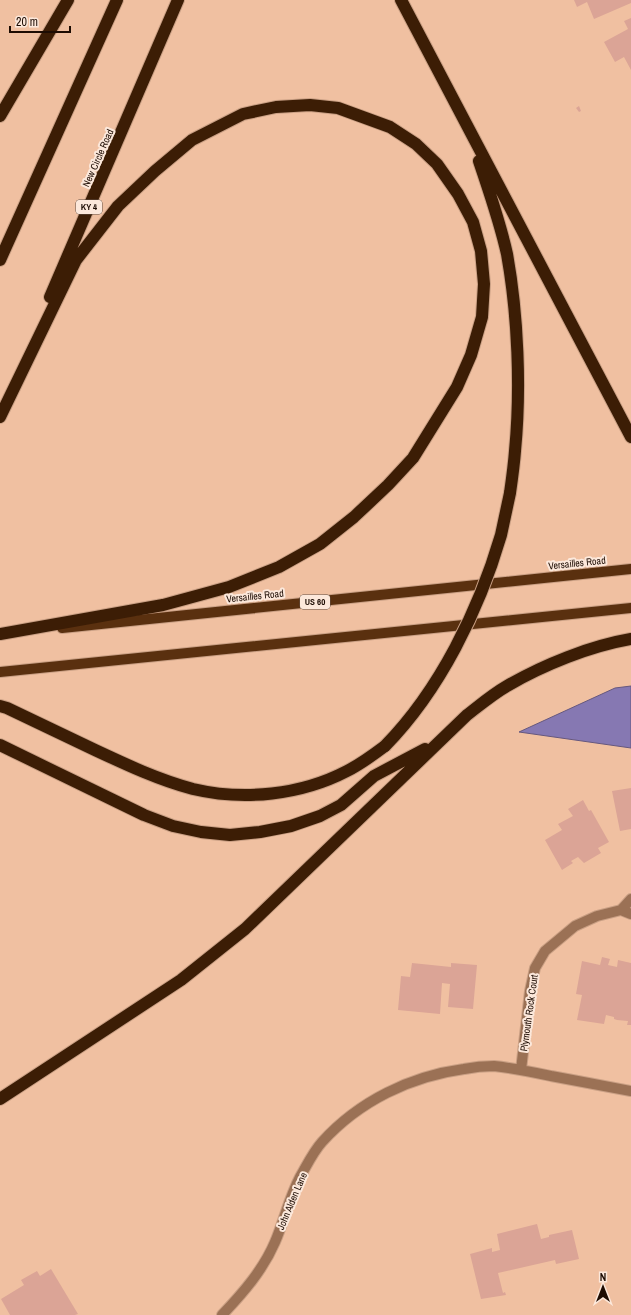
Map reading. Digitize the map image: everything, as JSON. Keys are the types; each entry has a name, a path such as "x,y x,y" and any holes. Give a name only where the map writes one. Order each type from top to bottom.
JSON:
{"highway":[{"path":"0,116 68,0"},
{"path":"0,260 117,0"},
{"name":"New Circle Road","path":"0,415 178,0"},
{"path":"401,0 631,437"},
{"path":"0,415 76,260 118,206 155,170 192,140 243,114 276,107 310,105 338,108 390,127 416,144 437,164 458,194 473,222 481,251 484,284 482,317 471,355 457,387 413,458 388,485 354,517 320,544 279,567 229,588 163,605 0,634"},
{"path":"0,706 138,770 164,780 194,789 250,795 299,789 347,772 369,759 385,746 407,722 436,681 472,613 501,533 510,493 515,451 518,396 516,335 512,293 506,253 496,213 468,127"},
{"path":"0,1100 182,980 245,929 437,742 467,715 506,687 544,666 585,651 631,639"},
{"path":"0,745 144,815 173,826 200,832 230,835 260,832 292,826 320,816 341,804 374,776 437,742"}],"main road":[{"name":"Versailles Road","path":"0,634 631,569"},
{"path":"0,672 631,608"}],"street":[{"path":"631,899 621,910 631,914"},
{"name":"Plymouth Rock Court","path":"521,1070 530,991 535,968 545,951 575,926 597,916 621,910"},
{"name":"John Alden Lane","path":"222,1315 237,1300 257,1274 275,1243 296,1184 313,1153 333,1131 362,1107 381,1096 423,1078 447,1071 493,1066 631,1091"}],"shaded area":[{"path":"631,686 631,748 519,732 615,688"}],"building":[{"path":"574,0 631,0 631,3 594,19 587,2 577,7"},
{"path":"631,18 631,70 624,57 615,62 604,42 628,29 624,21"},
{"path":"579,106 581,111 579,112 576,108"},
{"path":"631,788 631,829 620,831 612,791"},
{"path":"583,800 589,811 591,810 609,842 598,848 601,853 584,863 578,857 571,861 573,863 562,870 545,840 562,830 558,824 573,816 568,809"},
{"path":"602,957 610,959 608,965 617,967 618,960 631,963 631,1025 627,1025 628,1021 617,1020 614,1019 614,1017 606,1015 604,1024 577,1020 582,995 576,994 582,961 600,965"},
{"path":"412,963 451,967 451,963 477,965 473,1009 448,1007 450,984 442,983 440,1014 398,1010 401,976 410,977"},
{"path":"537,1224 541,1239 549,1237 549,1235 572,1230 579,1259 556,1264 555,1260 498,1273 503,1293 505,1292 506,1295 481,1299 470,1254 492,1248 492,1252 500,1250 497,1234"},
{"path":"51,1269 78,1314 10,1315 1,1299 24,1285 21,1280 37,1271 40,1276"}]}
